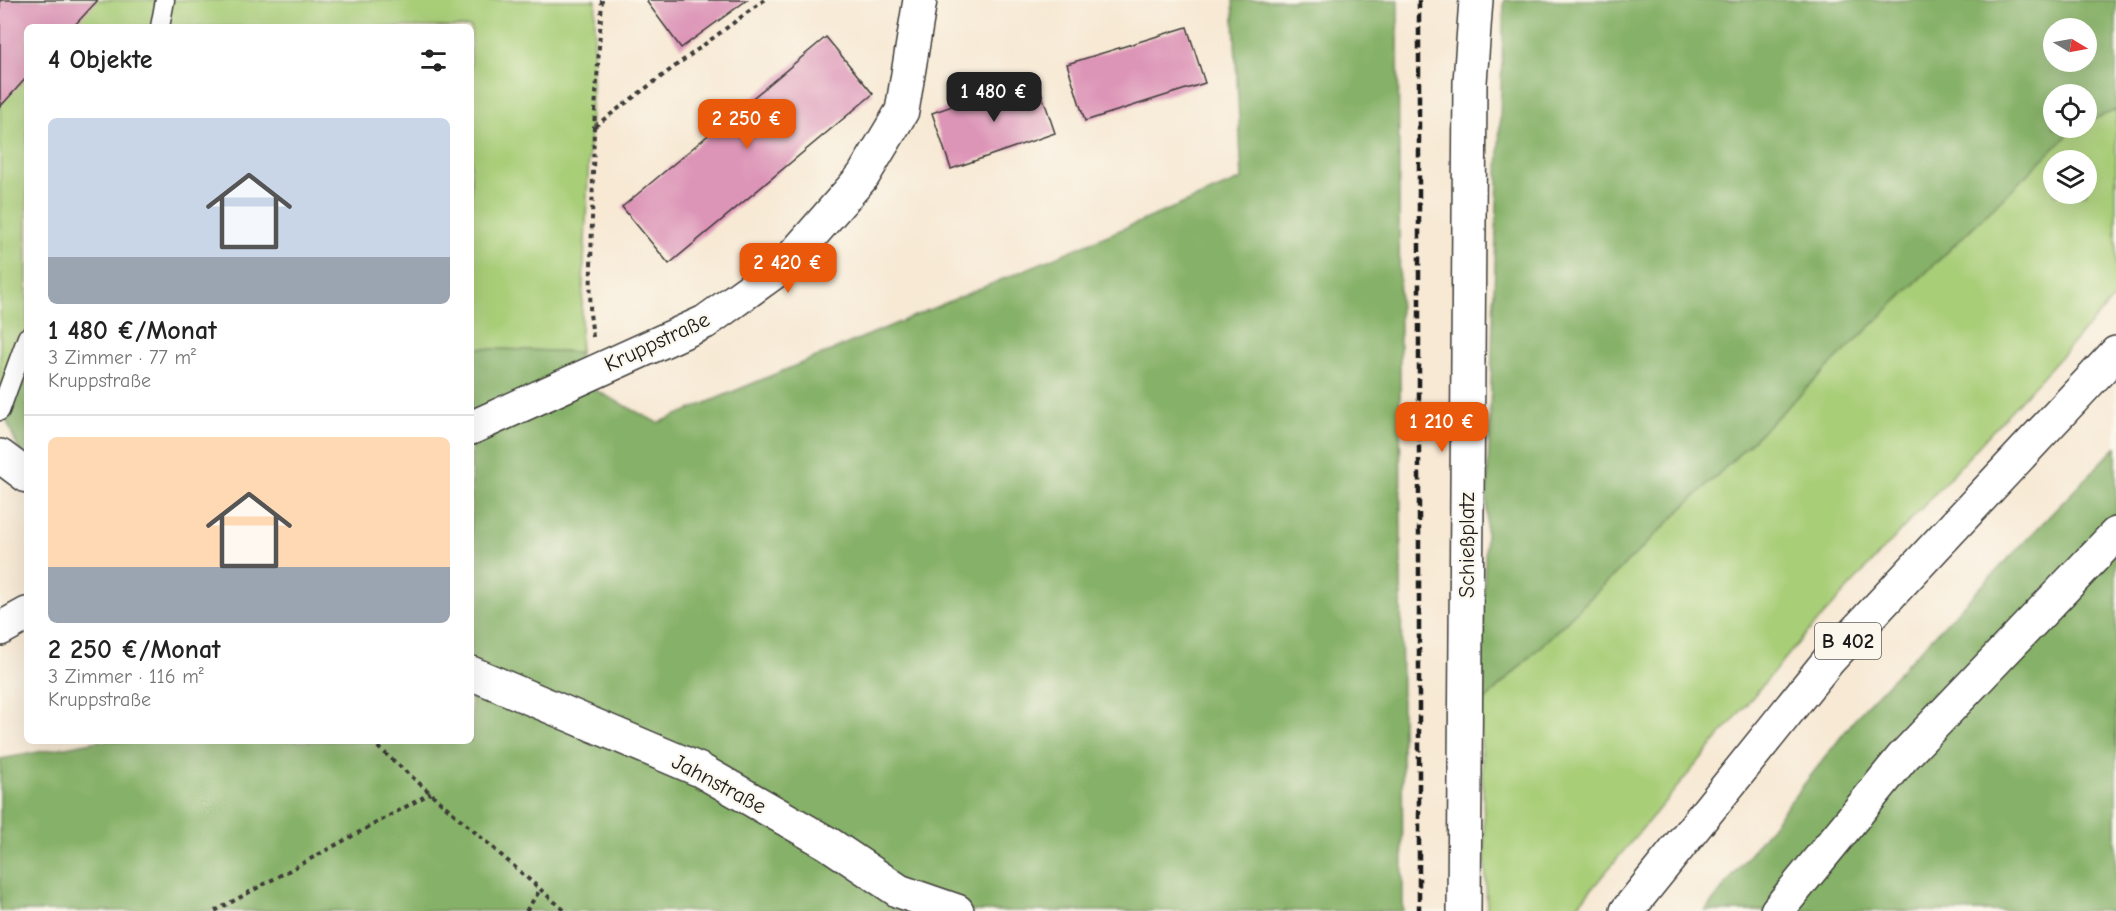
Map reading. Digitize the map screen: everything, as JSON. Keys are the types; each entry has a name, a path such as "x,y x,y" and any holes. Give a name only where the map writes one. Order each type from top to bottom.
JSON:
{"street":[{"name":"Kruppstraße","path":"474,427 705,322 787,263 863,176 902,111 920,0"},
{"name":"Schießplatz","path":"1464,911 1470,81 1476,0"},
{"name":"B 402","path":"1628,911 1829,660 2116,353"},
{"path":"0,456 24,474"},
{"path":"1778,911 1902,758 2116,534"},
{"path":"0,628 24,616"},
{"name":"Jahnstraße","path":"474,674 700,770 829,844 899,891 957,911"}],"lane":[{"path":"161,24 165,0"},
{"path":"0,411 24,345"}],"path":[{"path":"596,370 590,313 594,127 602,0"},
{"path":"594,127 764,0"},
{"path":"374,744 565,911"},
{"path":"215,911 431,793"},
{"path":"526,911 540,890"}],"green space":[{"path":"0,0 596,0 580,352 474,348 474,24 24,24 24,345 0,406"},
{"path":"1233,0 1398,0 1403,911 0,911 0,759 82,744 474,744 474,348 580,352 576,380 658,423 1242,179"},
{"path":"1504,0 2116,0 2116,110 2097,118 2097,84 2043,84 2043,138 2065,138 2052,150 2043,150 2043,159 1480,705"},
{"path":"2116,110 2116,296 1799,642 1573,911 1487,911 1480,705 2043,159 2043,204 2097,204 2097,150 2052,150 2065,138 2097,138 2097,118"},
{"path":"24,345 24,452 19,450 1,407"},
{"path":"2116,447 2116,911 1705,911 1862,710"}],"building":[{"path":"0,0 98,0 76,24 24,24 24,80 0,107"},
{"path":"649,0 747,0 681,48 647,2"},
{"path":"1187,27 1205,83 1085,121 1067,64"},
{"path":"826,37 873,94 669,264 622,207"},
{"path":"1036,77 1055,133 951,169 932,113"}],"railway":[{"path":"1419,0 1419,911"}]}
